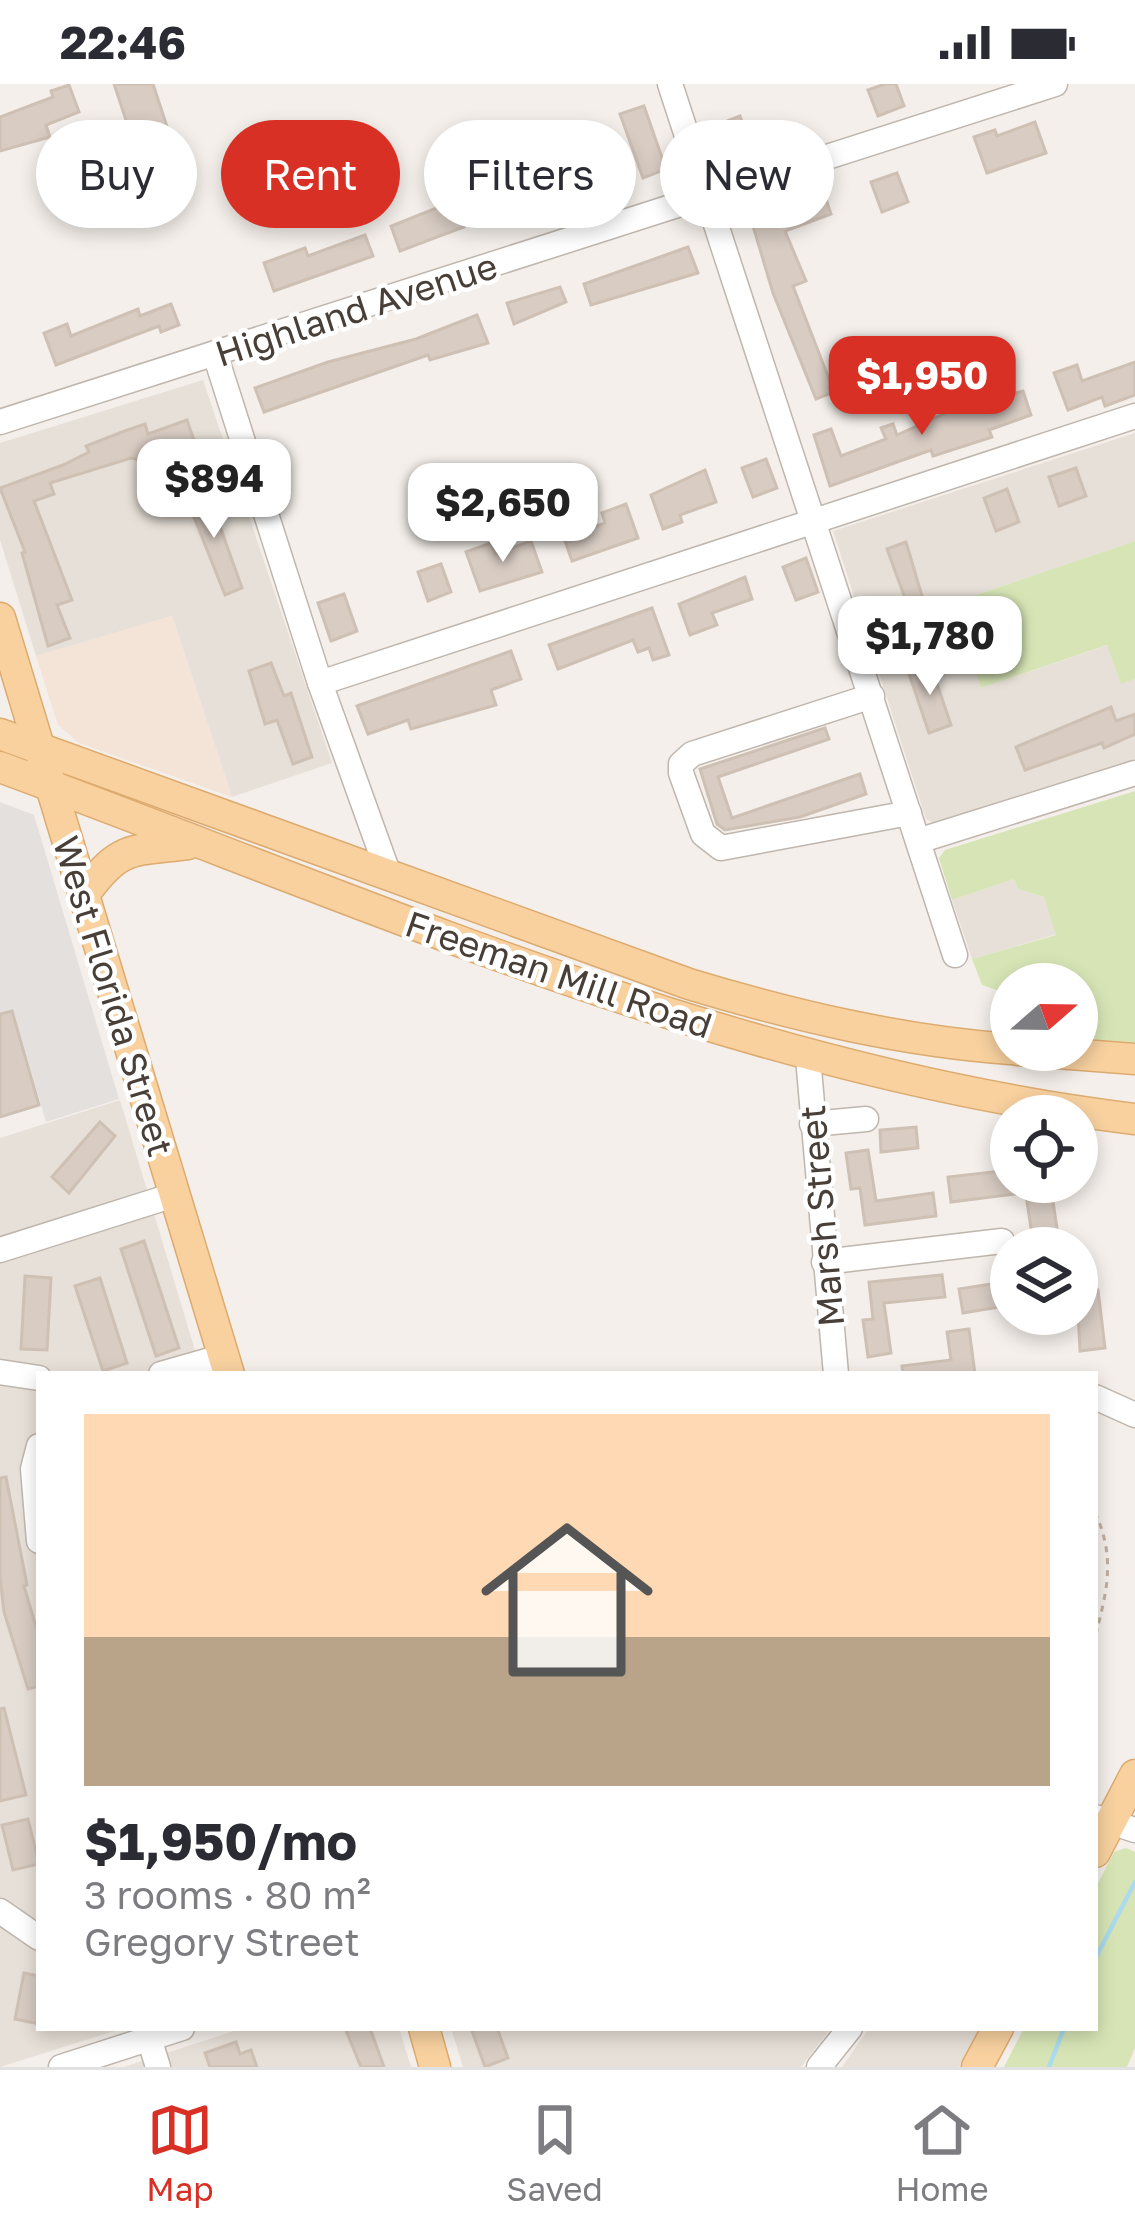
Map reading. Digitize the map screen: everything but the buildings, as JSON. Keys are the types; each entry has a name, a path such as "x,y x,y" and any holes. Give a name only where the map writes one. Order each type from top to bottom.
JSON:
{"main road":[{"name":"West Florida Street","path":"0,618 226,1365"},
{"name":"Freeman Mill Road","path":"0,734 547,935 769,1009 908,1039 990,1047"},
{"name":"Freeman Mill Road","path":"0,766 636,1006 808,1058 1023,1106 1135,1119"},
{"path":"83,896 106,864 124,852 200,842"},
{"name":"Freeman Mill Road","path":"1098,1056 1135,1059"},
{"path":"1114,1823 1135,1775"},
{"path":"425,2031 435,2067"},
{"path":"977,2067 996,2031"}],"street":[{"path":"670,84 683,120"},
{"name":"Highland Avenue","path":"834,155 1055,84"},
{"name":"Highland Avenue","path":"0,422 660,211"},
{"path":"720,228 955,955"},
{"path":"215,354 320,683 389,875"},
{"path":"320,683 1135,416"},
{"path":"872,696 692,754 681,764 681,773 703,834 721,848 909,813"},
{"path":"918,841 1135,773"},
{"path":"324,852 357,836 369,819"},
{"name":"Marsh Street","path":"808,1058 836,1371"},
{"path":"812,1124 866,1118"},
{"path":"0,1250 174,1195"},
{"path":"824,1262 990,1242"},
{"path":"183,1371 226,1365"},
{"path":"0,1372 36,1378"},
{"path":"1098,1398 1135,1415"},
{"path":"36,1458 36,1504"},
{"path":"0,1911 36,1936"},
{"path":"61,2067 172,2031"},
{"path":"820,2067 848,2031"},
{"path":"149,2038 158,2067"}],"path":[{"path":"1098,1518 1110,1548 1098,1620"}],"shaded area":[{"path":"203,380 332,763 232,797 172,616 36,656 0,540 0,443"},
{"path":"1135,433 1135,541 952,603 981,688 1108,645 1121,683 1135,679 1135,759 934,823 926,819 833,531"},
{"path":"172,616 232,797 79,743 58,725 36,656"},
{"path":"0,802 34,815 119,1099 46,1122 14,1013 0,1016"},
{"path":"1014,879 1018,889 1044,897 1057,934 972,959 952,900"},
{"path":"120,1100 201,1371 36,1371 36,2031 114,2031 0,2067 0,1138"},
{"path":"234,2031 400,2031 411,2067 124,2067"},
{"path":"452,2031 829,2031 801,2067 463,2067"},
{"path":"867,2031 978,2031 959,2067 842,2067"}],"green space":[{"path":"1135,541 1135,679 1121,684 1107,645 981,688 952,603"},
{"path":"1135,791 1135,1046 1098,1043 1098,963 990,963 990,988 982,985 972,959 1056,935 1044,897 1018,889 1014,879 952,900 939,858 945,850"},
{"path":"1126,1848 1135,1852 1135,2048 1127,2067 1004,2067 1022,2031 1098,2031 1098,1883 1114,1852"}],"waterway":[{"path":"1098,1953 1135,1882"},
{"path":"1049,2067 1063,2031"}]}
